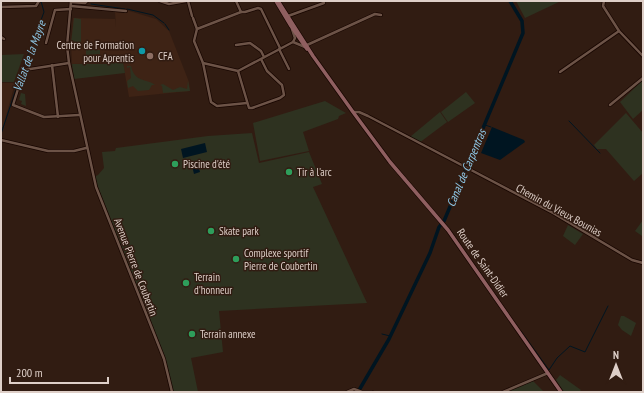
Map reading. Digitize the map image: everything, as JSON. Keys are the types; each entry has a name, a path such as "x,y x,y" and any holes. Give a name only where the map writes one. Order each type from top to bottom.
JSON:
{"main road":[{"path":"277,1 299,39 306,45"},
{"path":"287,17 298,30 306,45"},
{"name":"Route de Saint-Didier","path":"306,45 390,162 444,224 561,392"}],"street":[{"path":"1,7 36,6 39,1"},
{"path":"71,8 71,1 85,3 87,1"},
{"path":"160,1 169,3 187,1 197,29 194,41 203,63 209,94 213,105 217,106 247,103"},
{"path":"236,1 241,12"},
{"path":"604,1 603,6 619,31 643,56"},
{"path":"287,17 324,3"},
{"path":"46,42 55,10 71,8 126,11"},
{"name":"Avenue Pierre de Coubertin","path":"71,8 68,46 69,63 86,148 96,187 164,359 172,392"},
{"path":"197,29 241,12 256,8 261,9 289,69"},
{"path":"294,42 306,45 375,14 382,15"},
{"path":"291,26 294,42"},
{"path":"203,63 238,70 299,39 298,30"},
{"path":"560,72 619,31"},
{"path":"236,45 250,43 261,50 262,58 267,71 282,85 284,95 280,98 249,108 238,70"},
{"path":"69,63 24,70 13,105 44,117 79,115"},
{"path":"52,65 58,117"},
{"path":"610,105 643,78"},
{"name":"Chemin du Vieux Bounias","path":"353,112 359,112 368,116 469,168 503,188 553,213 632,260 643,263"},
{"path":"1,140 48,151 74,151 86,148"},
{"path":"503,392 548,373"},
{"path":"347,392 356,389 362,392 372,392"}],"shaded area":[{"name":"CFA","path":"126,10 156,19 169,31 189,82 190,91 129,97 123,63 72,64 71,43 73,18 115,19 116,27 115,12 125,13"},
{"path":"1,83 15,83 3,127 1,127"}],"green space":[{"path":"516,1 561,1 525,18"},
{"path":"74,18 81,19 81,44 71,43"},
{"path":"86,44 92,44 92,50 100,50 100,54 86,55"},
{"path":"24,54 14,82 1,82 1,55"},
{"path":"123,62 125,73 74,79 72,64 107,64"},
{"path":"127,66 131,66 138,78 155,85 152,85 149,90 138,91 133,86 128,88 127,81 131,78 130,67 127,68"},
{"path":"643,80 643,110 633,119 620,102"},
{"path":"188,81 190,91 163,93 162,86 160,85 163,84 173,90 180,87 187,89"},
{"path":"466,92 475,103 448,122 441,112"},
{"path":"21,93 25,94 26,106 21,104 22,101 19,100"},
{"path":"325,101 346,113 339,116 338,119 303,132 309,151 260,161 253,123"},
{"path":"440,112 447,122 419,143 410,137"},
{"path":"626,113 643,133 643,173 634,181 606,149 597,149 594,145"},
{"name":"Complexe sportif Pierre de Coubertin","path":"252,133 259,163 309,152 322,184 313,187 367,303 219,311 223,352 191,358 198,392 173,392 165,357 94,177 104,168 102,152 115,151 116,148 208,136"},
{"path":"643,220 643,235 642,236 635,231"},
{"path":"568,225 583,234 575,245 563,236"},
{"path":"621,316 624,316 636,323 631,336 622,330 618,325"},
{"path":"560,375 581,390 579,392 564,392 556,380"},
{"path":"532,380 544,392 505,392"}],"water":[{"path":"492,127 524,140 525,142 500,160 481,153"},
{"path":"205,143 207,152 183,158 181,149"},
{"path":"197,161 200,172 194,174 191,162"}],"waterway":[{"name":"Vallat de la Mayre","path":"1,134 44,12 41,1"},
{"name":"Canal de Carpentras","path":"358,392 389,339 430,253 439,227 444,221 523,33 522,21 510,1"},
{"path":"91,4 125,9"},
{"path":"127,9 153,15 164,23"},
{"path":"165,24 169,30"},
{"path":"569,121 600,153"},
{"name":"Canal de Carpentras","path":"485,125 491,127"},
{"path":"521,331 549,370 557,358 570,346 585,352 608,306"},
{"path":"382,334 390,336"}],"place":[{"name":"Centre de Formation pour Aprentis","path":"142,51"},
{"name":"CFA","path":"150,56"},
{"name":"Piscine d'été","path":"175,164"},
{"name":"Tir à l'arc","path":"289,172"},
{"name":"Skate park","path":"211,231"},
{"name":"Complexe sportif Pierre de Coubertin","path":"236,259"},
{"name":"Terrain d'honneur","path":"186,283"},
{"name":"Terrain annexe","path":"192,334"}]}
